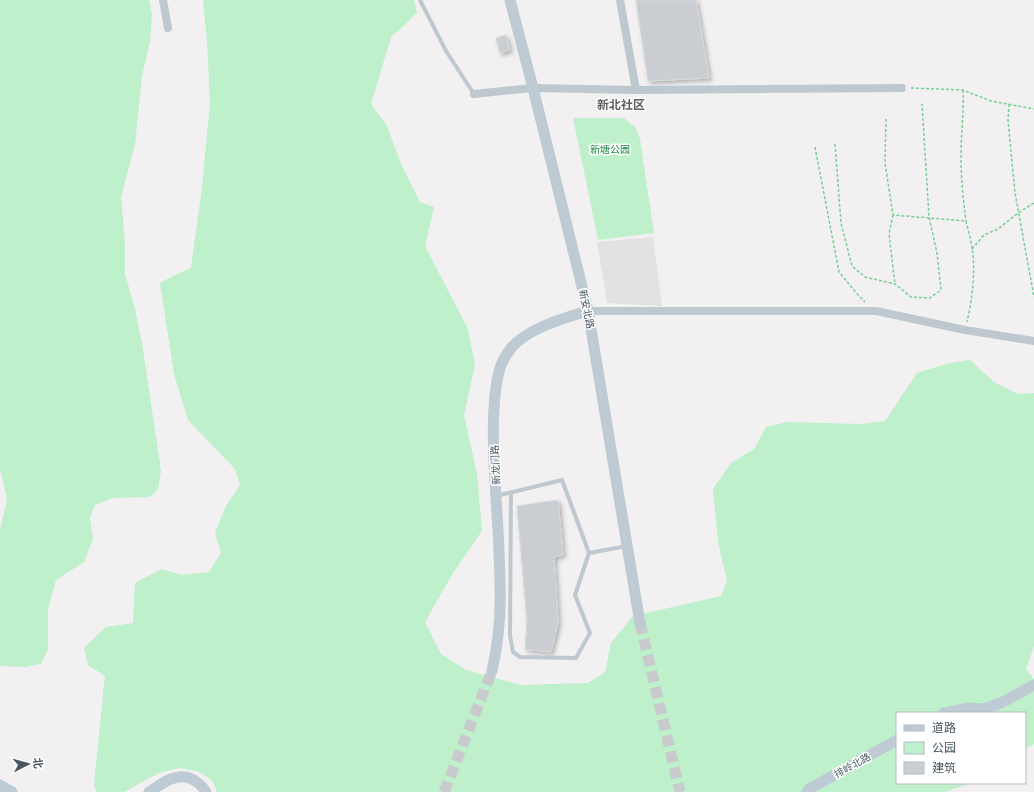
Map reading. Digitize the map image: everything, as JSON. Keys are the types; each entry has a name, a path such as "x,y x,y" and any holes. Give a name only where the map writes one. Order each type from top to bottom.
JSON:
{"main road":[{"name":"新安北路","path":"510,0 534,88 588,311 640,623"},
{"name":"新龙门路","path":"492,671 497,647 500,609 493,430 495,396 500,367 512,347 527,335 554,321 588,311"},
{"path":"949,712 967,708 984,709 1003,702 1034,685"},
{"name":"排岭北路","path":"807,792 809,789 896,741"},
{"path":"149,792 170,779 187,776 195,780 206,792"},
{"path":"0,785 12,792"}],"street":[{"path":"163,0 168,28"},
{"path":"620,0 636,90"},
{"path":"474,94 534,88 636,90 902,88"},
{"path":"588,311 876,311 965,330 1034,341"}],"lane":[{"path":"420,0 446,51 474,94"},
{"path":"496,496 562,480 589,553 575,595 590,633 576,658 520,657 512,652 510,635 512,493"},
{"path":"589,553 627,546"}],"path":[{"path":"902,88 963,90 991,101 1034,109"},
{"path":"963,90 964,107 961,156 963,199 972,249 971,305 965,330"},
{"path":"835,144 841,223 852,266 866,277 895,284 911,297 930,298 940,290 937,253 928,217 922,104"},
{"path":"1009,104 1008,120 1015,193 1034,297"},
{"path":"886,119 885,163 893,215 889,234 895,284"},
{"path":"815,147 839,272 858,295 876,311"},
{"path":"972,249 984,235 998,229 1018,213 1034,203"},
{"path":"893,215 966,221"}],"shaded area":[{"path":"653,237 662,306 607,303 597,242"}],"green space":[{"path":"0,0 149,0 152,15 150,41 142,76 135,144 121,197 125,243 125,274 135,309 142,343 161,471 158,489 150,497 112,498 95,505 90,518 93,539 84,562 56,580 48,609 48,649 41,664 25,667 0,666 0,530 7,499 0,469"},
{"path":"203,0 414,0 417,12 391,37 371,104 387,126 402,166 420,202 434,207 425,246 468,329 475,365 464,415 477,474 482,531 453,573 425,622 441,654 466,670 521,685 588,683 605,672 611,643 633,616 721,596 727,581 718,542 713,489 731,463 754,449 766,427 786,422 861,424 885,421 917,373 949,363 970,360 994,382 1018,394 1034,393 1034,646 1026,669 1034,679 1034,744 1026,749 1026,712 896,712 896,784 969,784 944,792 217,792 212,780 197,771 179,768 159,773 124,792 97,792 94,785 105,676 88,665 84,648 106,627 133,623 135,583 161,569 182,575 209,572 221,553 215,533 226,506 240,485 235,469 188,420 174,374 160,283 191,268 202,187 210,103 207,41"},
{"name":"新塘公园","path":"573,118 624,118 636,128 640,139 654,233 598,240"}],"building":[{"path":"636,0 696,0 709,78 648,81"},
{"path":"506,35 510,50 500,53 496,38"},
{"path":"558,500 563,555 554,557 558,623 551,652 525,649 527,621 517,506"}],"tunnel":[{"path":"640,623 680,792"},
{"path":"444,792 492,671"}],"district":[{"name":"新北社区","path":"621,105"}]}
